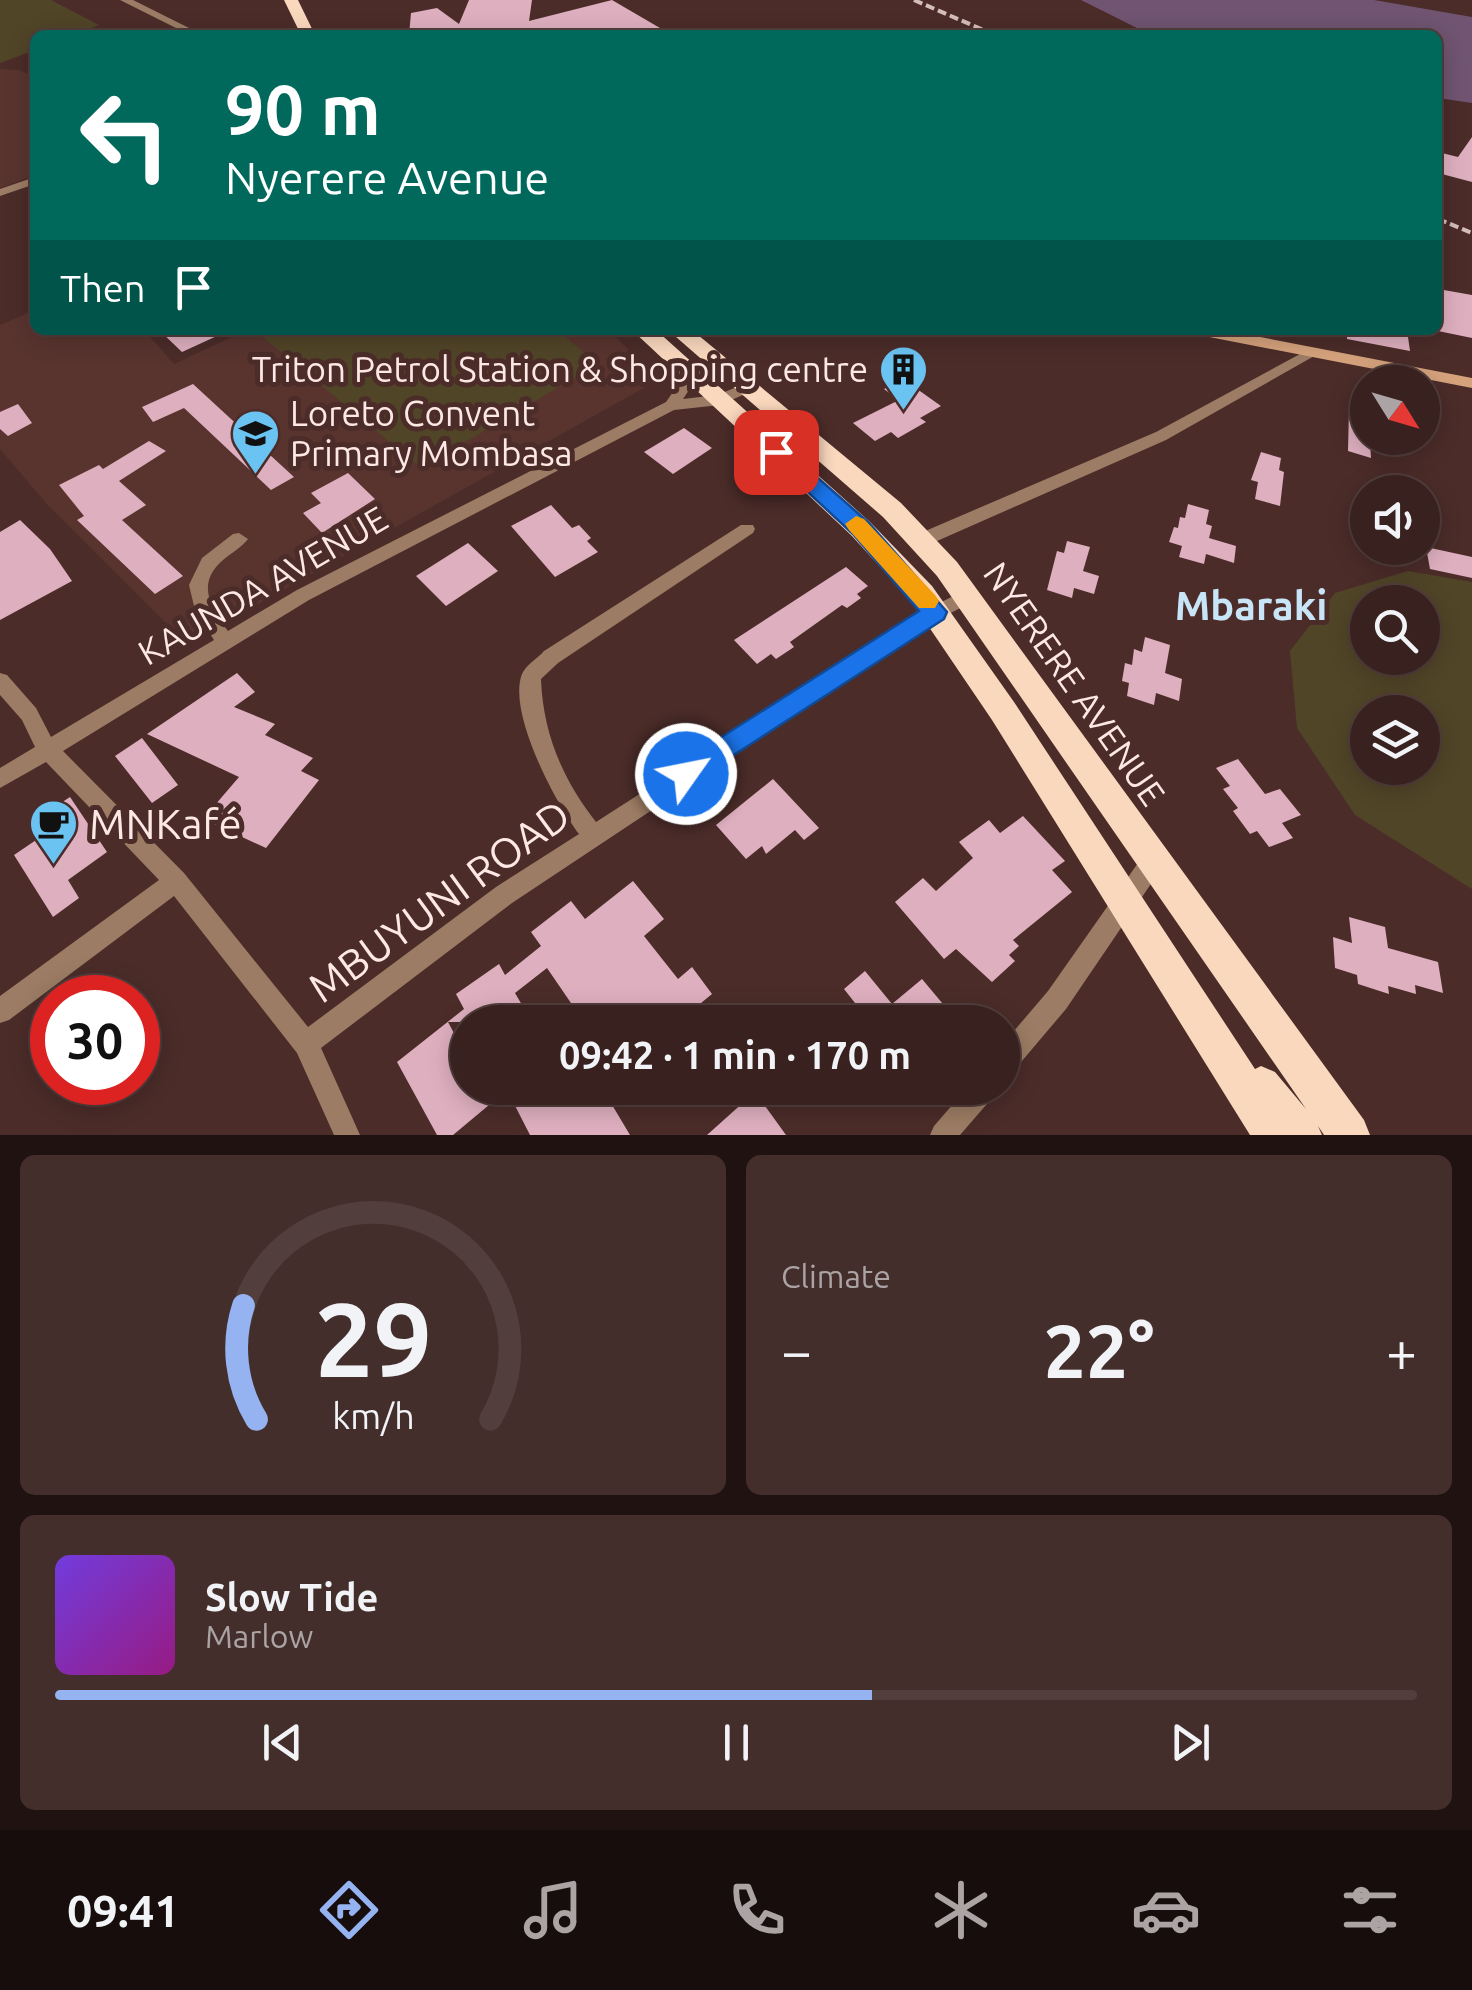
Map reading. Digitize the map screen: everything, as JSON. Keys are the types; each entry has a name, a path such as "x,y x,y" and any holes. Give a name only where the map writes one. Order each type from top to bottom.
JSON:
{"highway":[{"path":"277,0 291,30"},
{"path":"291,0 306,30"},
{"name":"NYERERE AVENUE","path":"651,335 706,370 733,394 935,612 1274,1135"},
{"name":"NYERERE AVENUE","path":"682,335 706,370"},
{"name":"NYERERE AVENUE","path":"733,394 892,510 922,540 968,596 1348,1135"},
{"path":"861,528 892,510"},
{"path":"1172,976 1301,1135"}],"main road":[{"path":"1224,335 1472,383"}],"street":[{"path":"125,0 188,30"},
{"path":"0,192 30,182"},
{"path":"922,540 1161,436 1311,352"},
{"name":"KAUNDA AVENUE","path":"672,405 706,370"},
{"name":"KAUNDA AVENUE","path":"0,779 302,594 672,405 733,394"},
{"path":"593,835 566,802 539,740 530,706 532,676 551,658 747,529"},
{"path":"226,641 205,615 196,595 196,580 208,558 239,539"},
{"name":"MBUYUNI ROAD","path":"0,680 28,714 47,749 176,881 306,1044 504,895 935,612 968,596"},
{"path":"1020,1044 1057,1000 1153,861"},
{"path":"0,1010 176,881"},
{"path":"306,1044 347,1135"},
{"path":"942,1135 969,1105"}],"shaded area":[{"path":"0,0 51,0 99,25 86,30 30,30 30,52 0,63"},
{"path":"1081,0 1374,0 1472,17 1472,103 1442,99 1442,30 1141,30"},
{"path":"0,69 19,70 30,75 30,177 0,188"},
{"name":"Loreto Convent Primary Mombasa","path":"30,312 30,335 148,335 174,364 236,335 614,335 658,380 187,644 46,503 0,449 0,325"},
{"path":"563,335 598,364 421,468 263,337"},
{"path":"1408,571 1472,582 1472,889 1355,815 1297,728 1290,651 1335,593 1350,588 1350,675 1440,675 1440,585 1362,585"}],"building":[{"path":"469,0 532,0 529,21 612,0 663,30 409,30 411,13 437,8 459,24"},
{"path":"1472,137 1472,182 1442,174 1442,153 1458,157"},
{"path":"1442,290 1472,295 1472,338 1442,332"},
{"path":"164,335 219,335 182,352"},
{"path":"1347,335 1408,335 1410,351 1347,339"},
{"name":"Triton Petrol Station & Shopping centre","path":"903,379 941,406 920,418 926,422 898,438 891,432 875,441 853,423 899,400 884,389"},
{"path":"193,384 294,477 271,490 184,408 153,422 142,407"},
{"path":"18,404 32,423 8,436 0,429 0,412"},
{"path":"1349,408 1350,452 1348,451"},
{"path":"684,428 712,448 673,474 644,452"},
{"path":"149,441 166,451 119,481 146,505 122,520 183,576 155,594 77,520 84,516 59,485 99,465 103,469"},
{"path":"1261,452 1281,458 1279,470 1284,472 1280,506 1255,499 1258,482 1251,480"},
{"path":"348,473 375,499 322,533 303,513 321,503 311,493"},
{"path":"1188,504 1209,510 1209,538 1236,546 1234,563 1206,554 1204,564 1179,557 1182,546 1169,542 1180,517 1185,518"},
{"path":"551,505 572,528 579,525 598,552 555,577 511,526"},
{"path":"20,520 50,549 72,581 0,620 0,532"},
{"path":"1067,541 1090,547 1083,571 1099,576 1094,594 1074,588 1072,598 1047,590 1057,551 1064,553"},
{"path":"468,543 498,571 446,606 416,576"},
{"path":"1440,550 1472,557 1472,578 1430,569 1429,565 1440,565"},
{"path":"846,567 868,586 857,594 861,598 847,608 842,605 790,642 794,647 776,659 771,654 757,664 734,640"},
{"path":"1145,637 1170,645 1165,673 1182,679 1179,701 1156,693 1154,705 1127,696 1129,683 1122,681 1125,663 1132,665 1134,649 1142,652"},
{"path":"237,673 255,692 234,707 275,724 265,735 313,758 301,771 319,780 266,848 203,819 239,777 147,734"},
{"path":"142,738 178,785 152,803 115,756"},
{"path":"1238,759 1265,794 1280,789 1301,815 1282,823 1293,838 1269,847 1257,831 1250,834 1233,811 1238,808 1223,789 1230,786 1216,768"},
{"path":"773,779 819,828 804,840 795,830 766,854 762,846 746,859 716,825"},
{"name":"MNKafé","path":"70,797 107,852 68,880 79,898 53,917 14,855 42,836 32,822"},
{"path":"1023,816 1065,861 1052,870 1072,892 1013,940 1019,946 1009,955 1015,961 992,982 956,949 944,959 895,902 923,878 936,891 973,858 959,842 989,820 1000,833"},
{"path":"633,881 664,919 644,936 678,979 692,967 712,994 699,1005 572,1005 547,968 515,993 522,1005 462,1005 456,994 499,964 505,975 541,946 531,932 571,901 585,919"},
{"path":"1349,917 1385,927 1388,948 1438,962 1443,993 1415,985 1416,994 1388,986 1389,994 1358,984 1357,975 1335,968 1333,937 1352,943"},
{"path":"865,971 892,1004 922,979 944,1005 857,1005 844,989"},
{"path":"450,1020 450,1105 489,1105 453,1135 437,1135 397,1062"},
{"path":"515,1105 612,1105 630,1135 530,1135"},
{"path":"740,1105 764,1105 786,1135 707,1135"}],"railway":[{"path":"914,0 983,30"},
{"path":"1442,221 1472,233"}],"slow traffic":[{"path":"856,524 927,601"}],"place":[{"name":"Triton Petrol Station & Shopping centre","path":"903,412"},
{"name":"Loreto Convent Primary Mombasa","path":"255,476"},
{"name":"MNKafé","path":"54,866"}],"district":[{"name":"Mbaraki","path":"1251,606"}],"route":[{"path":"686,774 935,612 861,528 776,452"}]}
